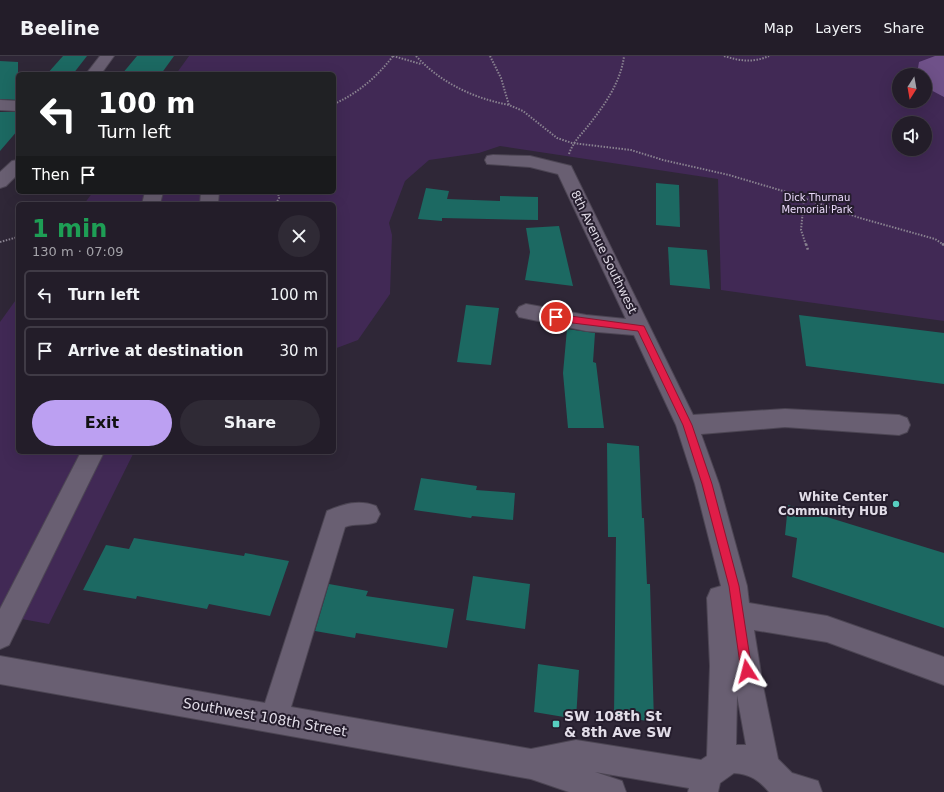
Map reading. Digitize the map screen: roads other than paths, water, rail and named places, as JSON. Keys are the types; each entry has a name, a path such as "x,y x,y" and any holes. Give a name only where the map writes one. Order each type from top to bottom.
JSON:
{"street":[{"path":"95,72 107,56"},
{"path":"0,105 16,106"},
{"name":"8th Avenue Southwest","path":"493,160 516,159 534,161 565,170 687,425 707,484 734,586 711,776"},
{"path":"0,182 16,167"},
{"path":"526,312 586,322 641,328"},
{"path":"687,425 785,418 899,425"},
{"path":"0,636 92,454"},
{"path":"274,718 335,519 350,514 368,514"},
{"path":"730,613 827,629 944,671"},
{"name":"8th Avenue Southwest","path":"730,613 749,686 785,784"},
{"name":"Southwest 108th Street","path":"0,670 531,764 610,792"},
{"name":"Southwest 108th Street","path":"531,764 576,754 711,776"},
{"name":"8th Avenue Southwest","path":"711,776 742,758 785,784"}],"place":[{"name":"White Center Community HUB","path":"896,504"},
{"name":"SW 108th St & 8th Ave SW","path":"556,724"}],"park label":[{"name":"Dick Thurnau Memorial Park","path":"817,202"}]}
